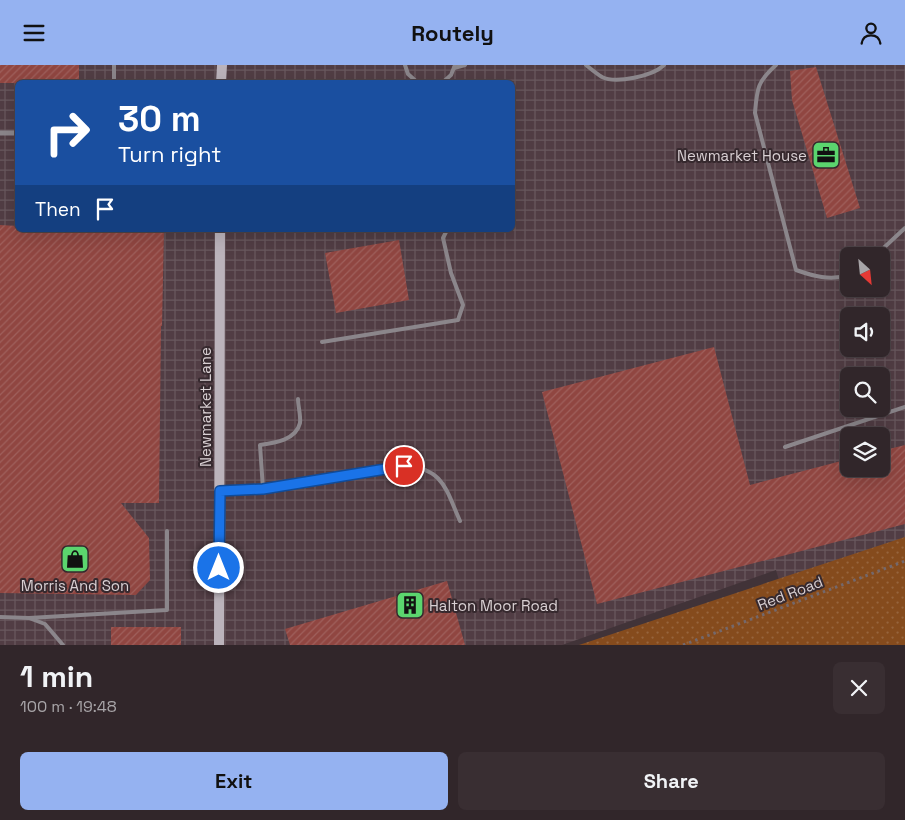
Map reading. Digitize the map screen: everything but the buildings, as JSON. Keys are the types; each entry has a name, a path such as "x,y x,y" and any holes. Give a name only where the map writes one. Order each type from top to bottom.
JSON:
{"street":[{"path":"221,80 222,65"},
{"path":"0,133 15,133"},
{"name":"Newmarket Lane","path":"219,645 220,232"}],"lane":[{"path":"114,65 114,80"},
{"path":"405,65 408,74 415,80"},
{"path":"445,80 455,66 465,65"},
{"path":"586,65 604,78 632,79 659,69 664,65"},
{"path":"776,65 764,76 757,92 755,113 796,270 814,277 840,278"},
{"path":"885,247 905,228"},
{"path":"322,342 458,320 463,305 451,273 443,238 446,232"},
{"path":"263,489 260,445 275,443 286,439 296,432 300,421 298,399"},
{"path":"785,447 905,407"},
{"path":"220,491 263,489 412,466 436,475 443,482 460,521"},
{"path":"0,617 29,618 167,610 167,531"},
{"path":"29,618 46,624 63,645"}],"path":[{"name":"Red Road","path":"683,645 905,561"}],"shaded area":[{"path":"0,65 905,65 905,545 781,587 776,570 562,645 0,645"},
{"path":"905,537 905,645 579,645"}],"place":[{"name":"Newmarket House","path":"826,155"},
{"name":"Morris And Son","path":"75,559"},
{"name":"Halton Moor Road","path":"410,605"}],"route":[{"path":"219,568 220,491 263,489 404,466"}]}
